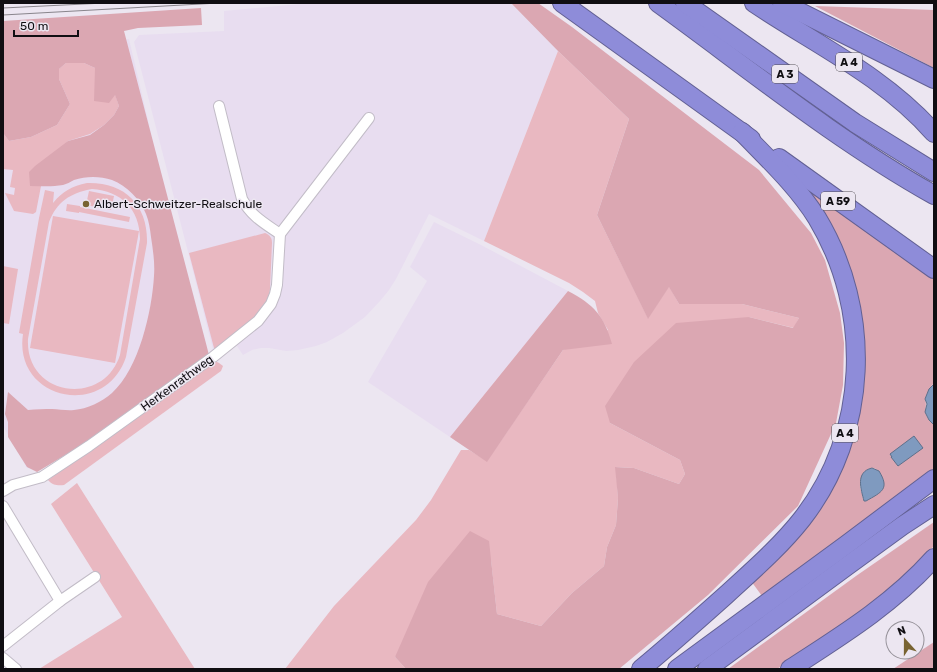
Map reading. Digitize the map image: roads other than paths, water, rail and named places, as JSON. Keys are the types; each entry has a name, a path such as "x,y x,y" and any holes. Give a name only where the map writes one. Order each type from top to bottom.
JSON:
{"highway":[{"name":"A 4","path":"562,3 742,132 785,177 802,197 817,219 835,252 848,292 854,318 856,344 854,397 843,442 830,473 818,496 786,539 641,669"},
{"name":"A 3","path":"658,3 820,122 898,174 934,195"},
{"name":"A 3","path":"685,3 855,123 934,172"},
{"name":"A 4","path":"755,4 845,59 879,83 912,110 934,133"},
{"path":"783,4 934,79"},
{"name":"A 59","path":"742,132 934,269"},
{"path":"677,669 846,546 934,479"},
{"path":"707,669 902,526 934,505"},
{"path":"790,669 867,618 904,587 934,558"}],"street":[{"path":"219,106 242,199 256,218 280,234 369,118"},
{"name":"Herkenrathweg","path":"3,491 13,485 42,477 89,446 213,357 258,321 271,304 275,294 277,285 280,234"},
{"path":"3,506 60,600"},
{"path":"3,646 60,600 95,577"},
{"path":"3,658 16,669"}],"water":[{"path":"934,384 934,425 929,420 925,412 927,404 925,399 929,389"},
{"path":"914,436 923,448 898,466 890,454"},
{"path":"872,468 879,471 884,482 884,486 883,489 876,495 864,501 860,482 861,477 863,473"}],"tram line":[{"path":"3,8 105,3"},
{"path":"3,15 219,3"},
{"path":"914,3 934,3"}],"place":[{"name":"Albert-Schweitzer-Realschule","path":"86,204"}]}
